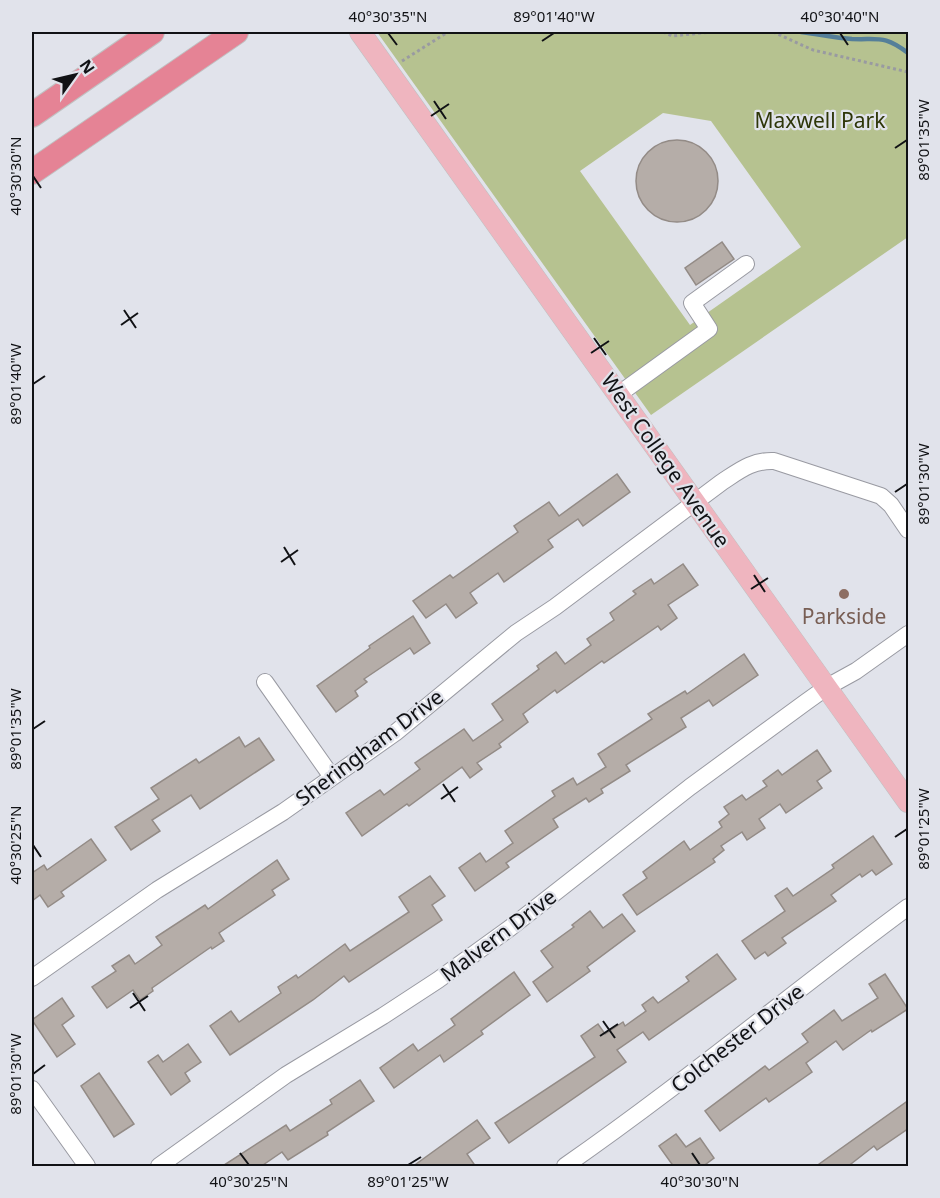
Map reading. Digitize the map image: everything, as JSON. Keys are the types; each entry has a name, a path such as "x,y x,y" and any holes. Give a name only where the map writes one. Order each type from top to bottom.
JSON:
{"highway":[{"path":"32,115 152,32"},
{"path":"32,172 236,32"}],"main road":[{"name":"West College Avenue","path":"360,32 909,802"}],"street":[{"path":"619,394 709,329 692,303 746,264"},
{"name":"Sheringham Drive","path":"32,978 157,890 282,812 395,733 516,633 750,464 762,460 774,461 881,496 891,504 909,530"},
{"name":"Malvern Drive","path":"159,1167 286,1075 438,980 510,928 690,787 827,687 856,671 909,634"},
{"path":"265,682 332,777"},
{"name":"Colchester Drive","path":"565,1167 634,1118 793,993 909,907"},
{"path":"32,1089 87,1167"}],"path":[{"path":"388,70 448,32"},
{"path":"663,32 672,36 711,32"},
{"path":"773,32 813,50 909,72"}],"green space":[{"name":"Maxwell Park","path":"377,32 908,32 908,237 651,415","holes":["663,113 711,121 801,247 690,325 580,171"]}],"building":[{"path":"677,140 693,143 706,152 715,165 718,181 715,197 706,210 693,219 677,222 661,219 648,210 639,197 636,181 639,165 648,152 661,143"},
{"path":"722,242 734,259 696,285 685,268"},
{"path":"617,474 630,492 583,526 578,519 548,540 553,547 504,582 498,573 470,593 477,603 456,618 446,604 426,618 413,601 450,575 453,578 518,532 514,526 549,502 559,516"},
{"path":"683,564 698,585 668,605 677,618 661,630 658,626 604,663 602,661 557,693 555,690 523,714 528,722 499,744 501,747 477,763 482,769 470,778 462,767 409,806 407,804 362,836 346,813 380,790 384,795 420,769 415,763 464,729 473,741 503,720 492,704 539,669 537,666 556,652 565,664 591,645 587,639 614,620 610,613 636,594 633,591 651,579 654,584"},
{"path":"413,616 430,643 414,654 410,648 364,679 367,682 355,691 358,696 336,712 317,686"},
{"path":"744,654 758,675 713,706 709,700 681,718 686,727 626,765 630,771 601,789 603,793 589,802 586,798 553,819 558,827 506,863 509,867 475,891 459,868 480,853 486,862 513,843 505,831 555,796 552,791 573,778 577,785 606,767 598,754 652,719 648,714 685,691 687,694"},
{"path":"239,737 245,747 259,738 274,760 200,809 191,795 152,820 160,831 131,850 115,827 159,799 151,788 196,759 199,763"},
{"path":"817,750 831,771 817,781 822,788 786,813 780,804 759,819 765,828 747,840 742,832 721,846 724,850 713,859 715,862 637,915 623,895 647,878 643,872 684,841 690,850 722,827 719,822 729,814 724,807 742,795 746,800 767,786 763,781 778,770 782,775"},
{"path":"873,836 892,864 876,875 872,870 862,877 860,874 831,895 836,901 782,938 786,943 768,956 765,952 755,959 742,941 785,911 775,896 787,888 793,896 834,868 832,865"},
{"path":"91,839 106,860 61,892 64,896 48,907 40,895 32,901 32,873 44,865 47,870"},
{"path":"277,860 289,879 272,890 275,895 219,933 224,941 212,949 211,947 152,988 153,991 140,1000 133,990 107,1008 92,987 116,971 112,966 129,955 135,964 162,945 156,937 205,905 208,909"},
{"path":"430,876 445,896 432,905 442,920 349,982 344,976 313,1000 230,1055 210,1026 231,1011 239,1022 281,993 278,987 296,975 298,978 345,944 350,951 409,912 399,897"},
{"path":"590,911 603,928 622,914 635,931 587,967 590,971 547,1002 533,982 553,967 541,951 574,927 572,925"},
{"path":"717,954 736,979 649,1040 643,1032 617,1050 626,1062 509,1143 495,1123 595,1057 581,1036 598,1024 605,1034 623,1022 625,1026 646,1011 642,1005 653,997 658,1003 689,981 686,977"},
{"path":"514,972 530,995 481,1031 483,1034 444,1062 440,1055 394,1088 380,1068 413,1044 418,1051 455,1025 451,1019"},
{"path":"885,974 908,1009 872,1032 871,1030 843,1050 836,1041 806,1063 812,1072 769,1102 766,1098 720,1131 705,1111 765,1066 769,1070 808,1042 802,1034 834,1010 842,1021 878,998 869,984"},
{"path":"62,998 74,1016 62,1025 75,1044 57,1057 32,1020"},
{"path":"188,1044 201,1062 185,1073 190,1081 171,1095 148,1062 158,1055 163,1062"},
{"path":"99,1073 134,1124 114,1137 81,1086"},
{"path":"360,1080 374,1101 327,1132 328,1135 288,1160 282,1152 260,1167 221,1167 286,1125 290,1131 332,1104 330,1100"},
{"path":"909,1100 909,1128 877,1150 874,1146 847,1167 815,1167"},
{"path":"477,1120 490,1138 467,1154 476,1167 412,1167"},
{"path":"676,1134 686,1147 700,1138 714,1158 702,1167 674,1167 659,1146"}],"waterway":[{"path":"801,32 882,40 893,43 908,53"}],"place":[{"name":"Parkside","path":"844,594"}]}
